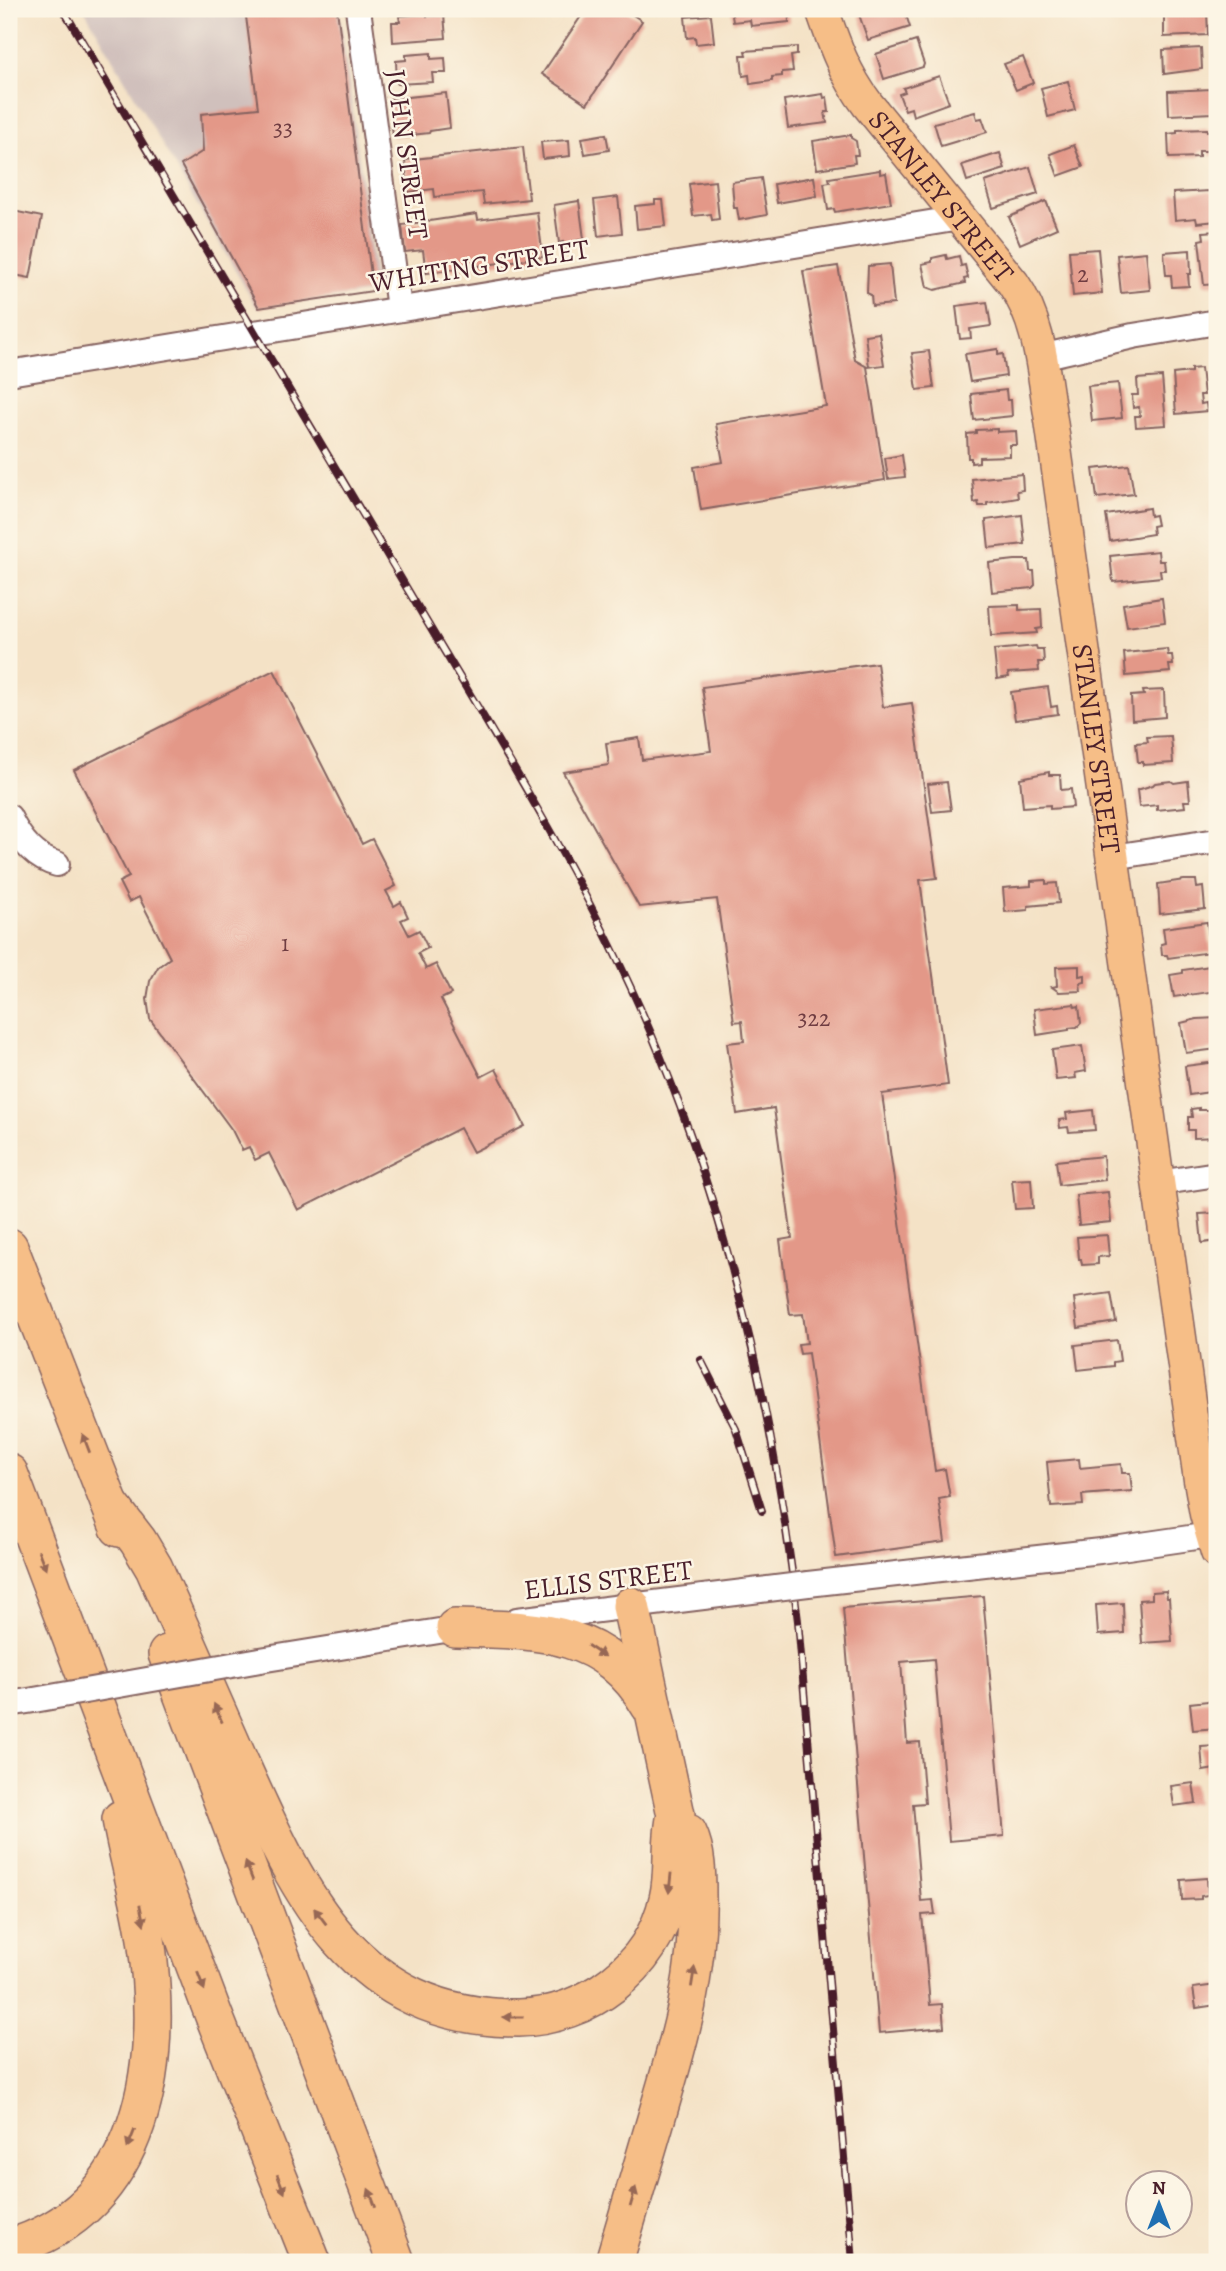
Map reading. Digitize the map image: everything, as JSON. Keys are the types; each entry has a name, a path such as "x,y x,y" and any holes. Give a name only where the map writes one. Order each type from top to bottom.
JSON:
{"highway":[{"path":"9,1247 111,1506 396,2262"},
{"path":"9,1473 214,2016 312,2262"},
{"path":"111,1506 138,1541 154,1568 274,1839 302,1891 321,1919 370,1969 400,1989 453,2010 505,2018 530,2017 557,2012 594,1998 630,1968 650,1941 662,1918 671,1885 671,1843 676,1815 631,1606"},
{"path":"455,1628 531,1632 584,1643 624,1672 645,1698 655,1716"},
{"path":"9,2248 51,2231 98,2192 124,2156 143,2101 151,2042 150,1974 144,1926 119,1811 110,1741"},
{"path":"614,2262 680,2035 694,1971 698,1924 695,1859 690,1835 676,1815"}],"main road":[{"name":"STANLEY STREET","path":"822,9 839,58 859,93 1013,283 1024,300 1034,326 1041,357 1113,857 1200,1480 1215,1540"}],"street":[{"name":"JOHN STREET","path":"358,9 399,308"},
{"name":"WHITING STREET","path":"9,373 960,218"},
{"path":"1041,357 1133,336 1217,322"},
{"path":"9,817 30,849 57,864"},
{"path":"1113,857 1217,841"},
{"path":"1158,1183 1217,1174"},
{"name":"ELLIS STREET","path":"9,1704 455,1628 808,1584 1215,1540"}],"shaded area":[{"path":"84,9 339,9 377,292 257,308"}],"building":[{"path":"245,9 337,9 373,291 259,308 181,165 203,151 201,114 258,108"},
{"path":"586,9 624,9 642,21 587,104 542,74"},
{"path":"731,9 788,9 789,22 751,26 750,20 733,22"},
{"path":"857,9 904,9 910,27 868,40"},
{"path":"1207,13 1208,35 1164,37 1164,15"},
{"path":"444,15 446,38 393,42 392,22 400,22 399,16"},
{"path":"711,15 714,42 696,44 695,37 687,38 685,17"},
{"path":"916,41 923,67 884,79 876,54"},
{"path":"797,47 797,55 791,56 793,71 782,72 782,76 772,77 772,81 750,84 749,75 743,76 741,55 746,55 745,51"},
{"path":"1201,48 1202,69 1164,74 1163,50"},
{"path":"431,53 431,59 445,58 446,73 432,73 433,82 397,84 396,61 406,60 406,55"},
{"path":"1023,57 1033,83 1016,90 1004,64"},
{"path":"939,76 949,103 913,116 911,108 905,110 899,94 905,92 903,88"},
{"path":"1068,81 1075,110 1048,117 1041,88"},
{"path":"1212,89 1213,113 1169,115 1168,91"},
{"path":"446,93 450,128 393,137 389,99"},
{"path":"823,94 824,98 827,97 827,123 788,128 784,100"},
{"path":"975,112 977,119 982,118 987,132 941,146 934,123"},
{"path":"1177,130 1217,130 1217,156 1210,156 1209,151 1199,151 1199,157 1169,158 1168,134 1177,133"},
{"path":"606,134 609,150 585,154 582,138"},
{"path":"851,135 856,141 858,155 854,155 855,163 817,169 813,141"},
{"path":"569,140 570,156 543,159 541,142"},
{"path":"1074,145 1083,167 1058,176 1050,154"},
{"path":"523,147 529,199 484,204 482,192 435,197 434,189 408,192 405,160"},
{"path":"1000,153 1005,169 967,181 962,165"},
{"path":"1030,167 1038,194 993,208 985,182"},
{"path":"880,170 880,174 886,173 891,203 835,212 834,209 828,210 824,183 830,182 829,178"},
{"path":"814,177 817,196 777,203 774,184"},
{"path":"761,178 767,215 739,220 737,208 734,208 732,182"},
{"path":"715,181 719,219 712,220 711,214 693,216 689,184"},
{"path":"1210,191 1217,195 1217,221 1197,223 1196,218 1175,220 1173,193"},
{"path":"618,197 622,233 598,236 594,200"},
{"path":"655,200 663,200 666,226 637,229 635,206 655,204"},
{"path":"579,201 584,239 575,241 575,245 564,247 563,242 559,243 554,205"},
{"path":"1046,201 1057,228 1020,244 1009,217"},
{"path":"13,211 42,217 30,278 9,274 9,232"},
{"path":"537,212 543,257 426,273 423,250 405,252 402,225 477,214 478,220"},
{"path":"1217,231 1217,284 1204,285 1199,240 1204,239 1203,232"},
{"path":"1098,249 1102,293 1073,296 1069,251"},
{"path":"1190,250 1189,286 1172,287 1171,275 1166,275 1164,252"},
{"path":"1146,252 1150,290 1121,293 1117,255"},
{"path":"946,255 947,259 959,256 961,266 965,265 968,278 964,279 965,283 935,290 927,287 922,264 932,262 932,258"},
{"path":"890,264 894,304 872,306 871,295 867,293 868,266"},
{"path":"838,266 855,360 867,367 885,480 701,510 694,467 723,462 716,424 826,406 803,271"},
{"path":"987,302 991,326 970,329 971,338 960,339 956,306"},
{"path":"879,333 884,365 869,367 865,335"},
{"path":"998,349 998,355 1003,354 1006,376 970,382 965,354"},
{"path":"929,351 934,388 917,390 912,353"},
{"path":"1201,368 1204,395 1200,395 1201,404 1206,403 1207,411 1176,414 1173,374"},
{"path":"1162,377 1166,425 1136,427 1135,416 1140,416 1139,407 1133,408 1132,395 1138,395 1137,379"},
{"path":"1118,383 1122,418 1092,421 1088,386"},
{"path":"1006,390 1007,400 1011,400 1012,416 974,420 971,394"},
{"path":"997,429 997,432 1016,431 1017,445 1010,445 1010,456 979,457 979,462 971,463 971,458 968,458 967,434 976,433 976,430"},
{"path":"902,455 905,477 888,479 885,458"},
{"path":"1129,465 1134,494 1097,498 1093,469"},
{"path":"1022,474 1023,490 1017,491 1018,498 987,503 987,506 974,503 972,479"},
{"path":"1149,508 1150,516 1155,515 1157,525 1152,526 1153,534 1110,541 1106,515"},
{"path":"1022,515 1025,544 989,548 986,520"},
{"path":"1158,551 1159,561 1164,561 1165,570 1160,570 1161,577 1113,582 1110,556"},
{"path":"1029,560 1030,571 1034,571 1035,585 1032,588 992,592 989,563"},
{"path":"1162,598 1165,622 1127,627 1123,604"},
{"path":"1019,605 1019,610 1041,609 1042,628 1036,629 1037,633 991,636 989,606"},
{"path":"1036,646 1037,649 1043,649 1044,662 1038,662 1039,671 1008,673 1009,677 997,679 994,650"},
{"path":"1167,649 1168,655 1172,655 1173,665 1169,665 1170,672 1126,676 1124,653"},
{"path":"877,663 883,707 912,703 937,878 920,880 948,1085 882,1094 935,1471 945,1469 950,1497 939,1499 945,1542 836,1557 808,1353 800,1354 798,1344 807,1343 803,1314 790,1315 780,1240 792,1238 774,1108 737,1114 727,1043 744,1041 742,1021 734,1022 717,899 639,907 563,772 609,765 606,743 639,738 642,760 711,751 702,687"},
{"path":"274,670 362,844 372,839 396,886 386,891 394,906 401,902 408,917 401,920 409,935 419,930 428,948 418,953 426,969 436,964 451,994 441,999 481,1077 496,1069 525,1126 473,1152 460,1128 298,1210 269,1153 255,1160 249,1147 242,1150 232,1130 150,1019 147,999 150,981 158,967 170,958 139,897 129,902 119,882 129,877 74,770"},
{"path":"1048,687 1051,707 1057,706 1058,714 1015,720 1011,692"},
{"path":"1164,690 1165,717 1132,720 1131,696 1144,695 1143,691"},
{"path":"1171,736 1173,763 1143,765 1143,762 1138,762 1136,743 1148,742 1147,737"},
{"path":"1049,772 1049,775 1060,775 1061,790 1071,789 1073,807 1023,807 1020,778"},
{"path":"1188,781 1190,801 1184,801 1185,807 1157,810 1157,805 1139,807 1137,790 1155,783"},
{"path":"947,782 951,810 932,812 928,784"},
{"path":"1046,880 1046,884 1057,883 1059,903 1028,906 1028,910 1005,912 1003,888 1031,886 1031,881"},
{"path":"1196,880 1197,888 1203,887 1205,909 1160,914 1158,884"},
{"path":"1207,922 1211,952 1168,958 1167,955 1162,955 1161,944 1165,943 1163,928"},
{"path":"1217,965 1217,991 1174,997 1170,975 1183,973 1183,970"},
{"path":"1079,966 1079,976 1085,975 1085,982 1080,983 1081,991 1059,992 1052,987 1057,986 1056,967"},
{"path":"1074,1004 1075,1007 1079,1006 1081,1023 1077,1027 1037,1035 1034,1009"},
{"path":"1217,1018 1217,1049 1186,1053 1181,1023"},
{"path":"1082,1046 1086,1071 1075,1073 1076,1078 1056,1080 1052,1050"},
{"path":"1217,1062 1217,1091 1189,1095 1185,1066"},
{"path":"1191,1109 1217,1110 1217,1137 1194,1138 1194,1130 1188,1130 1188,1117 1192,1117"},
{"path":"1093,1110 1095,1130 1069,1132 1068,1127 1060,1128 1059,1120 1067,1119 1066,1113"},
{"path":"1103,1156 1105,1180 1059,1185 1056,1161"},
{"path":"1031,1179 1033,1208 1015,1209 1012,1180"},
{"path":"1108,1192 1111,1222 1079,1225 1076,1195"},
{"path":"1217,1213 1217,1241 1202,1243 1199,1214"},
{"path":"1107,1235 1109,1256 1098,1257 1098,1264 1082,1265 1077,1237"},
{"path":"1111,1293 1116,1322 1078,1328 1074,1298"},
{"path":"1117,1340 1120,1361 1113,1362 1113,1366 1078,1370 1075,1345"},
{"path":"1079,1459 1080,1468 1121,1464 1122,1473 1130,1473 1132,1491 1082,1495 1083,1505 1051,1507 1047,1462"},
{"path":"1166,1591 1169,1598 1172,1641 1142,1643 1139,1600 1152,1599 1152,1592"},
{"path":"983,1596 1004,1836 949,1841 934,1659 901,1662 907,1743 920,1742 925,1803 913,1804 921,1901 933,1900 935,1914 922,1915 930,2005 942,2004 944,2027 879,2033 843,1608"},
{"path":"1123,1603 1124,1633 1098,1635 1096,1605"},
{"path":"1217,1700 1217,1728 1193,1730 1190,1703"},
{"path":"1217,1746 1217,1774 1215,1769 1203,1771 1201,1747"},
{"path":"1193,1783 1196,1803 1174,1806 1171,1786"},
{"path":"1207,1878 1208,1895 1201,1896 1201,1899 1182,1900 1181,1880"},
{"path":"1217,1985 1217,2005 1196,2008 1193,1988"},
{"path":"1212,2063 1217,2063 1217,2090 1213,2091"}],"railway":[{"path":"63,9 545,822 634,995 686,1123 710,1193 748,1333 778,1476 789,1548 798,1621 853,2262"},
{"path":"701,1360 736,1429 762,1511"}]}
